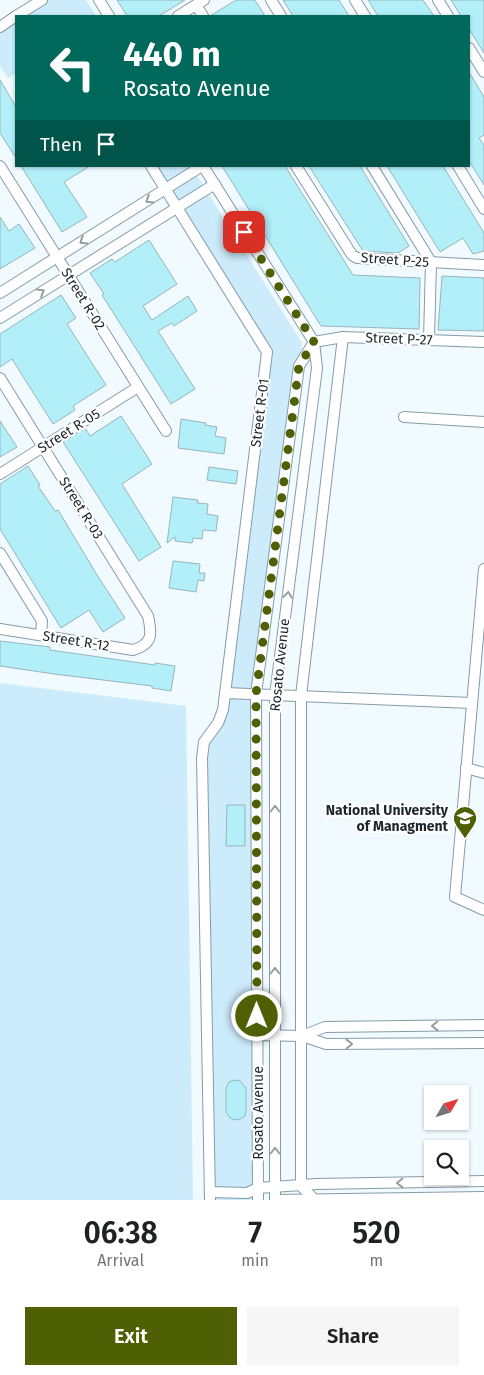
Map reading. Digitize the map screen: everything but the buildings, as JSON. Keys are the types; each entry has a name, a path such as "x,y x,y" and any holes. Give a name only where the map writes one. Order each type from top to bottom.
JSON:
{"street":[{"path":"18,15 42,0"},
{"path":"99,0 108,15"},
{"path":"271,0 280,15"},
{"path":"354,0 364,15"},
{"path":"438,0 447,15"},
{"path":"180,15 200,3"},
{"path":"0,26 15,17"},
{"path":"470,50 484,72"},
{"name":"Street R-02","path":"0,166 166,431"},
{"name":"Street R-01","path":"151,167 267,352 224,710 218,723 204,742 202,758 210,1196"},
{"path":"0,293 201,167"},
{"name":"Rosato Avenue","path":"204,167 314,342 317,368 275,695 275,1200"},
{"name":"Street P-25","path":"297,167 352,255 357,258 484,265"},
{"path":"373,167 431,262 429,340"},
{"path":"459,167 484,209"},
{"path":"0,318 215,184"},
{"path":"315,1199 301,1186 301,696 344,337"},
{"name":"Street P-27","path":"314,342 344,337 484,342"},
{"name":"Rosato Avenue","path":"258,1200 256,694 299,366 314,342"},
{"name":"Street R-03","path":"0,378 148,616 151,630 148,642"},
{"name":"Street R-05","path":"0,474 138,387"},
{"path":"404,417 484,422"},
{"path":"0,553 42,621 41,635"},
{"path":"484,569 455,897 484,910"},
{"name":"Street R-12","path":"0,628 133,650 142,648 148,642"},
{"path":"225,692 472,704"},
{"path":"466,768 484,772"},
{"path":"302,1036 325,1027 484,1026"},
{"path":"257,1036 302,1036 326,1044 484,1043"},
{"path":"210,1196 247,1193 258,1188 274,1186 484,1181"},
{"path":"247,1193 258,1200"},
{"path":"275,1200 484,1197"}],"shaded area":[{"path":"42,0 86,0 95,15 18,15"},
{"path":"15,17 15,74 8,78 0,66 0,27"},
{"path":"152,167 192,167 302,343 256,694 258,1200 210,1200 202,758 218,723 267,352"},
{"path":"0,683 186,706 193,1200 0,1200"}],"place":[{"name":"National University of Managment","path":"465,839"}],"route":[{"path":"244,232 314,342 299,366 256,694 257,1016"}]}
